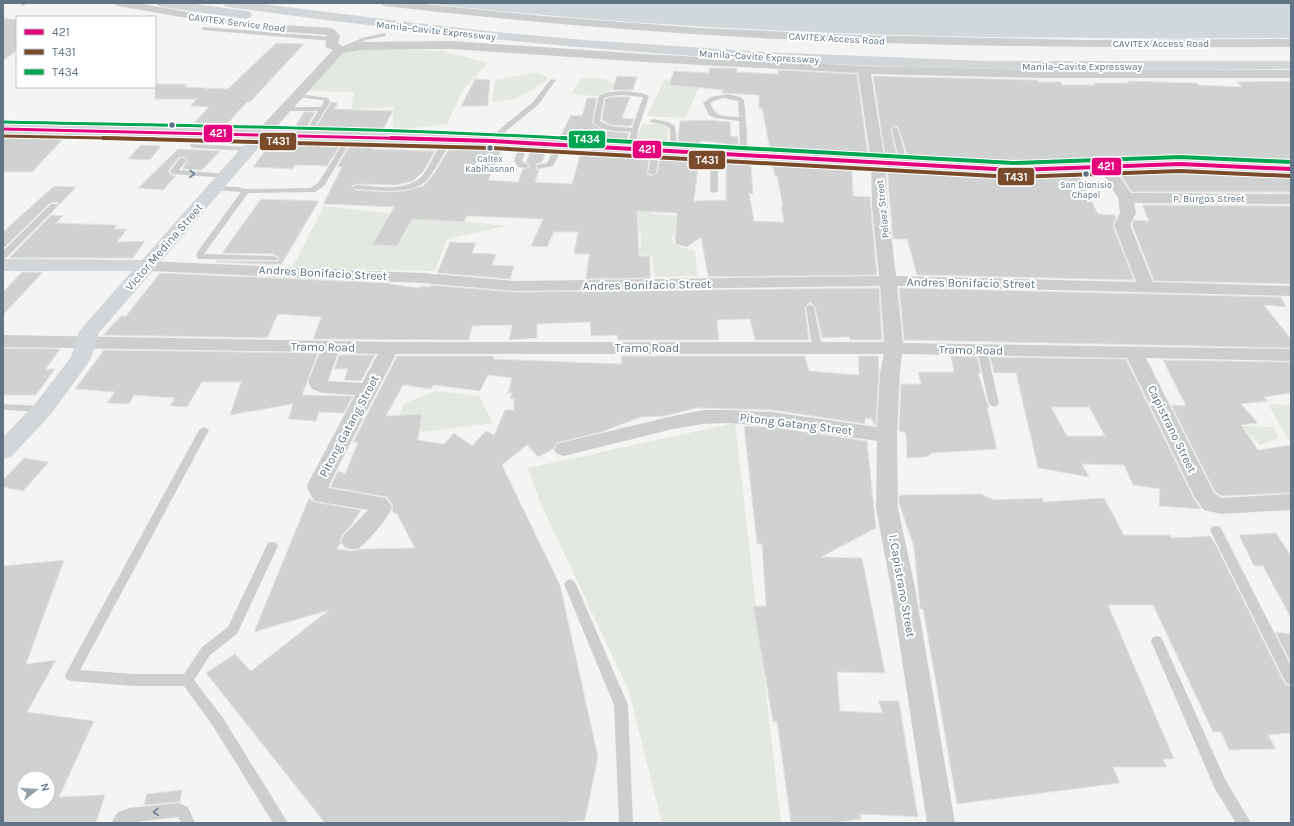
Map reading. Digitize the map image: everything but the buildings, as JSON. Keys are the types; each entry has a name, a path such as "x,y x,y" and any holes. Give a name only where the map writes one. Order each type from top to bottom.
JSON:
{"main road":[{"path":"162,3 230,13 484,42 610,47"},
{"name":"Manila–Cavite Expressway","path":"229,3 374,24 610,47 759,56 942,64 1111,66 1291,65"},
{"name":"Manila–Cavite Expressway","path":"291,3 509,28 683,42 871,51 998,55 1291,54"},
{"path":"3,129 262,134 525,143 1013,170 1180,164 1291,169"},
{"name":"Victor Medina Street","path":"3,451 43,409 81,358 84,342 89,332 262,134"},
{"name":"Andres Bonifacio Street","path":"3,265 148,266"}],"street":[{"name":"CAVITEX Service Road","path":"118,3 249,26 324,31 334,34 335,44"},
{"name":"CAVITEX Access Road","path":"385,3 609,25 876,40 1018,43 1291,43"},
{"path":"335,44 362,46 451,45 644,58 668,63 708,66 737,63 864,70 1052,74 1291,74"},
{"name":"Victor Medina Street","path":"262,134 298,96 335,44"},
{"name":"Pelaez Street","path":"864,70 878,163 880,208 894,348"},
{"path":"1105,166 1126,198 1128,213 1122,225 1147,288"},
{"name":"P. Burgos Street","path":"1126,198 1291,199"},
{"name":"Andres Bonifacio Street","path":"148,266 422,278 515,286 888,281 1291,291"},
{"name":"Tramo Road","path":"3,341 390,348 817,347 1291,355"},
{"path":"330,347 318,382 319,385 322,387 369,390"},
{"name":"Pitong Gatang Street","path":"352,541 380,512 381,507 378,504 322,495 318,485 390,348"},
{"name":"I. Capistrano Street","path":"894,348 890,372 887,436 887,508 903,588 941,823"},
{"name":"Capistrano Street","path":"1134,352 1206,498 1212,504 1221,506 1291,502"},
{"name":"Pitong Gatang Street","path":"564,449 664,425 702,418 717,417 751,417 887,436"}],"lane":[{"path":"204,29 335,44 384,35"},
{"path":"362,32 370,31"},
{"path":"335,44 353,36"},
{"path":"492,142 497,133 524,115 547,91 553,80"},
{"path":"631,149 635,130 646,96 613,93 604,94 601,97 596,122 600,126 609,128 635,130"},
{"path":"298,96 326,99 327,102 306,136"},
{"path":"742,119 717,117 712,114 706,103 710,99 716,97 733,96 741,100 742,119 743,149 742,155"},
{"path":"286,109 322,109"},
{"path":"653,121 666,123 673,128 675,151"},
{"path":"895,129 904,165"},
{"path":"204,133 193,148 248,149"},
{"path":"183,160 174,171 175,172 219,182 246,191 307,191 316,189 321,184 350,137"},
{"path":"356,187 398,188 414,185 424,179 449,140"},
{"path":"525,143 518,161 521,165 525,166"},
{"path":"540,168 550,164 560,145"},
{"path":"652,173 656,150"},
{"path":"714,153 714,191"},
{"path":"246,191 200,254 201,257 274,258"},
{"path":"3,256 54,206"},
{"path":"810,307 817,347"},
{"path":"982,350 994,404"},
{"path":"3,407 43,409"},
{"path":"187,680 134,680 71,675 204,430"},
{"path":"1216,530 1291,679"},
{"path":"187,680 206,651 233,630 272,546"},
{"path":"570,584 621,705 626,823"},
{"path":"1157,641 1220,784 1244,823"},
{"path":"187,680 218,722 281,823"},
{"path":"118,823 123,817 129,815 178,810 183,812 188,823"}],"shaded area":[{"path":"424,3 1291,3 1291,38 965,37 857,34 640,23"},
{"path":"365,49 442,51 488,63 462,91 447,124 393,130 393,107 351,109 354,92 309,91 345,50"},
{"path":"538,72 549,79 516,99 492,102 495,80"},
{"path":"581,78 605,79 614,85 605,97 571,94"},
{"path":"665,79 700,84 686,118 647,116"},
{"path":"642,124 661,124 669,129 666,145 635,142"},
{"path":"324,206 506,226 447,239 435,271 292,268"},
{"path":"624,210 681,216 695,232 671,236 674,245 695,251 697,276 655,277 652,255 623,255 624,247 641,247 641,230 626,231"},
{"path":"435,391 479,396 493,423 422,432 390,431 405,403"},
{"path":"1268,404 1291,405 1291,442 1288,439"},
{"path":"735,423 781,823 662,823 629,691 540,502 528,468"},
{"path":"1241,426 1273,427 1279,438 1260,445"}],"transit line":[{"name":"T434","path":"3,122 262,127 492,134 1013,163 1180,157 1291,162"},
{"name":"421","path":"3,129 262,134 492,141 1013,170 1180,164 1291,169"},
{"name":"T431","path":"3,136 262,141 492,148 1013,177 1180,171 1291,176"}],"place":[{"name":"Caltex Kabihasnan","path":"490,148"},
{"name":"San Dionisio Chapel","path":"1086,174"}]}
